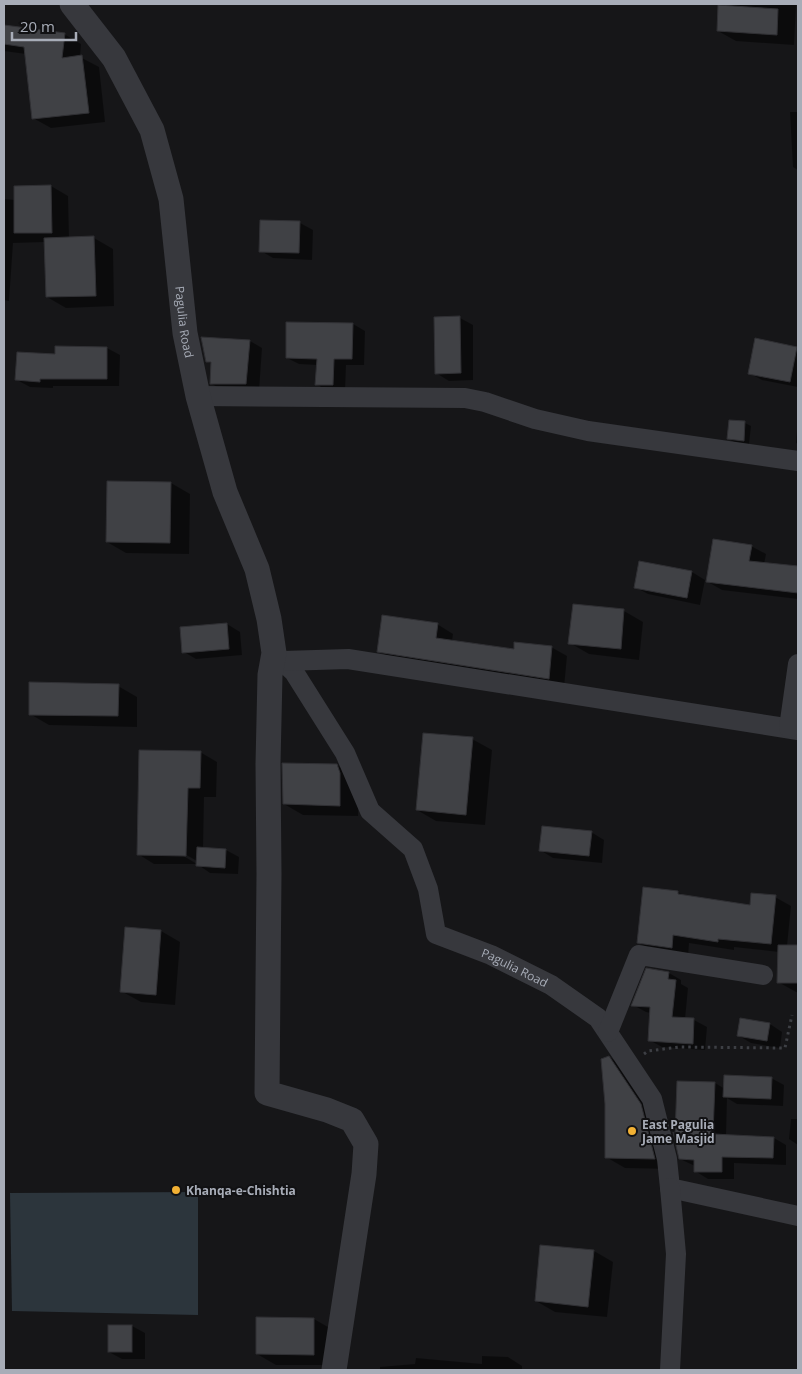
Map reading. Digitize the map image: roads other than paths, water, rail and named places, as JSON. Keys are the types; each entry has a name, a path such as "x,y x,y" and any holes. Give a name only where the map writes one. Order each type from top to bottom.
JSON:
{"street":[{"name":"Pagulia Road","path":"72,4 114,58 152,130 171,199 185,333 198,396 225,492 257,569 278,657 294,672 345,753 370,811 413,849 428,889 436,934 491,955 550,985 598,1018 652,1099 667,1159 676,1254 670,1370"},
{"path":"198,396 465,398 485,402 534,419 588,431 798,461"},
{"name":"Pagulia Road","path":"278,657 270,675 268,754 267,1092 327,1110 352,1120 366,1144 364,1174 334,1370"},
{"path":"278,657 348,659 794,729 798,664"},
{"path":"608,1032 639,955 763,975"},
{"path":"670,1188 798,1216"}],"place":[{"name":"East Pagulia Jame Masjid","path":"632,1131"},
{"name":"Khanqa-e-Chishtia","path":"176,1190"}]}
